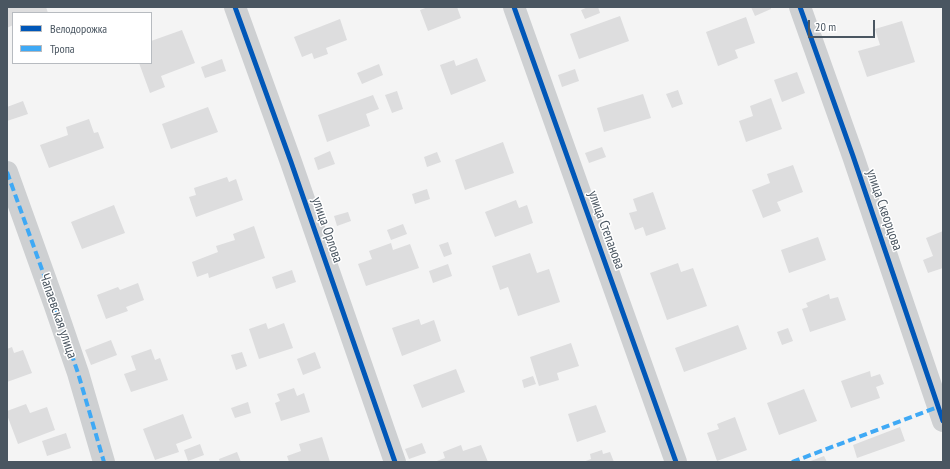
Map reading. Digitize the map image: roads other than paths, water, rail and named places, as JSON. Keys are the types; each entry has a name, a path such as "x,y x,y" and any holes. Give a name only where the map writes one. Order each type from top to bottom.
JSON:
{"street":[{"name":"улица Орлова","path":"235,7 291,162 395,462"},
{"name":"улица Степанова","path":"514,7 676,462"},
{"name":"улица Скворцова","path":"800,7 853,156 943,421"},
{"name":"Чапаевская улица","path":"7,172 78,373 104,462"}]}
